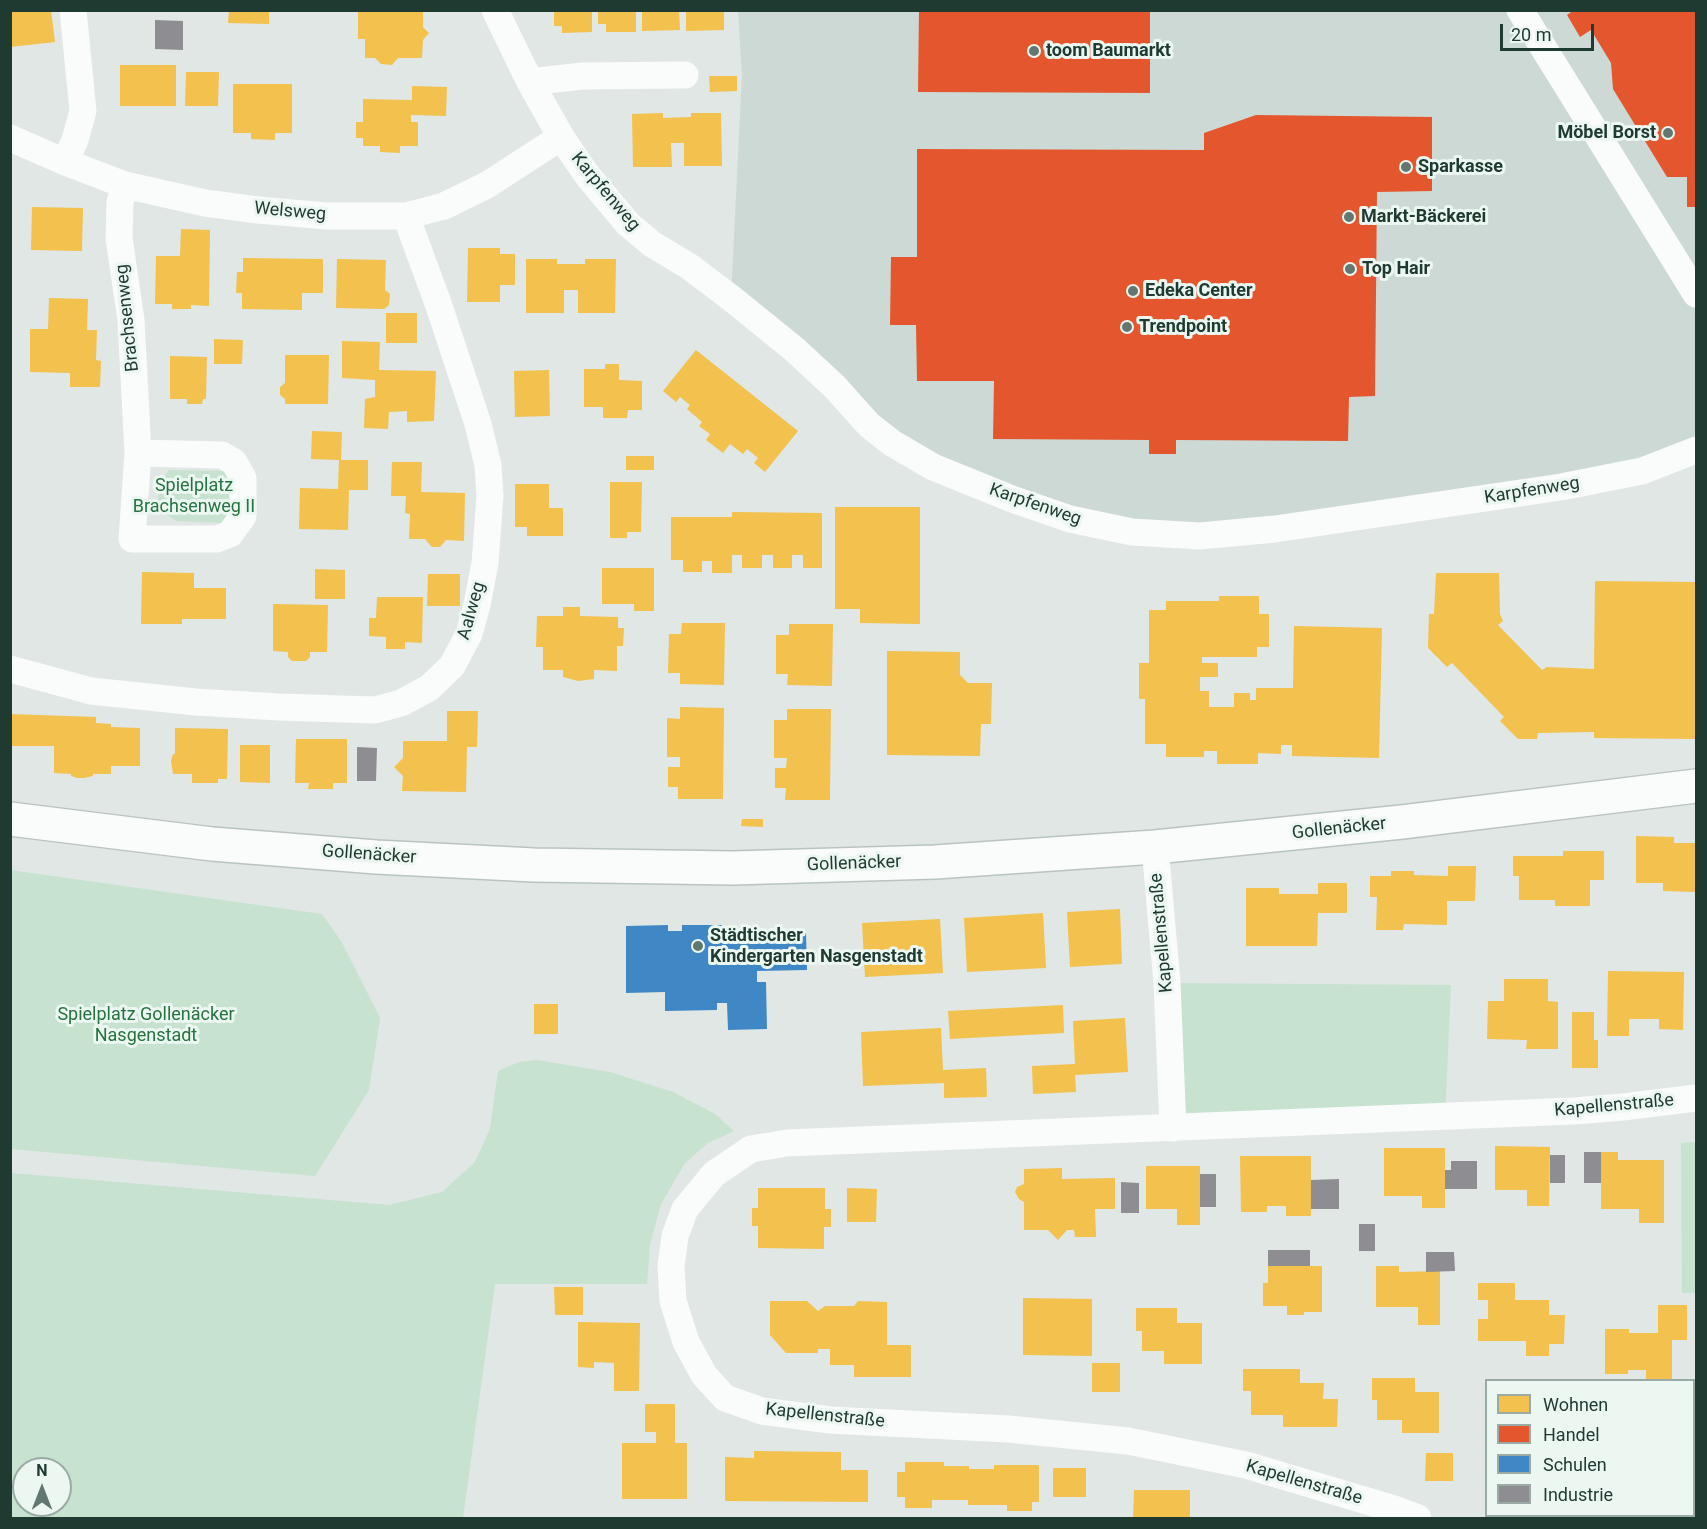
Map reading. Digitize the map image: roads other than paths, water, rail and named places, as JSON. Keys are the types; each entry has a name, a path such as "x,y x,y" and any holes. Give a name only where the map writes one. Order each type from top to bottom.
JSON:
{"street":[{"path":"65,162 75,140 83,111 73,10"},
{"name":"Karpfenweg","path":"495,10 530,82 561,137 587,175 628,224 652,244 690,267 794,349 835,387 869,425 892,443 933,467 1012,499 1070,519 1132,532 1200,536 1275,530 1561,487 1642,471 1696,450"},
{"path":"1520,10 1696,294"},
{"path":"530,82 582,76 685,75"},
{"name":"Welsweg","path":"10,138 125,185 205,203 326,216 406,216 444,206 487,185 561,137"},
{"name":"Brachsenweg","path":"125,185 120,202 119,238 131,320 138,453 132,539 217,539 230,534 243,516 243,478 234,462 222,455 138,453"},
{"name":"Aalweg","path":"10,669 91,691 196,702 375,710 401,703 429,688 452,666 469,634 485,563 490,496 488,465 478,424 406,216"},
{"name":"Gollenäcker","path":"10,819 212,844 376,857 534,865 733,868 911,863 1155,847 1402,822 1696,786"},
{"name":"Kapellenstraße","path":"1155,847 1167,983 1173,1128"},
{"name":"Kapellenstraße","path":"1418,1518 1246,1465 1128,1441 1008,1429 830,1420 762,1412 725,1398 704,1376 686,1342 673,1301 671,1266 675,1236 685,1209 714,1174 751,1149 787,1143 1574,1111 1696,1098"}],"place":[{"name":"toom Baumarkt","path":"1034,51"},
{"name":"Möbel Borst","path":"1668,133"},
{"name":"Sparkasse","path":"1406,167"},
{"name":"Markt-Bäckerei","path":"1349,217"},
{"name":"Top Hair","path":"1350,269"},
{"name":"Edeka Center","path":"1133,291"},
{"name":"Trendpoint","path":"1127,327"},
{"name":"Städtischer Kindergarten Nasgenstadt","path":"698,946"}],"park label":[{"name":"Spielplatz Brachsenweg II","path":"194,496"},
{"name":"Spielplatz Gollenäcker Nasgenstadt","path":"146,1025"}]}
